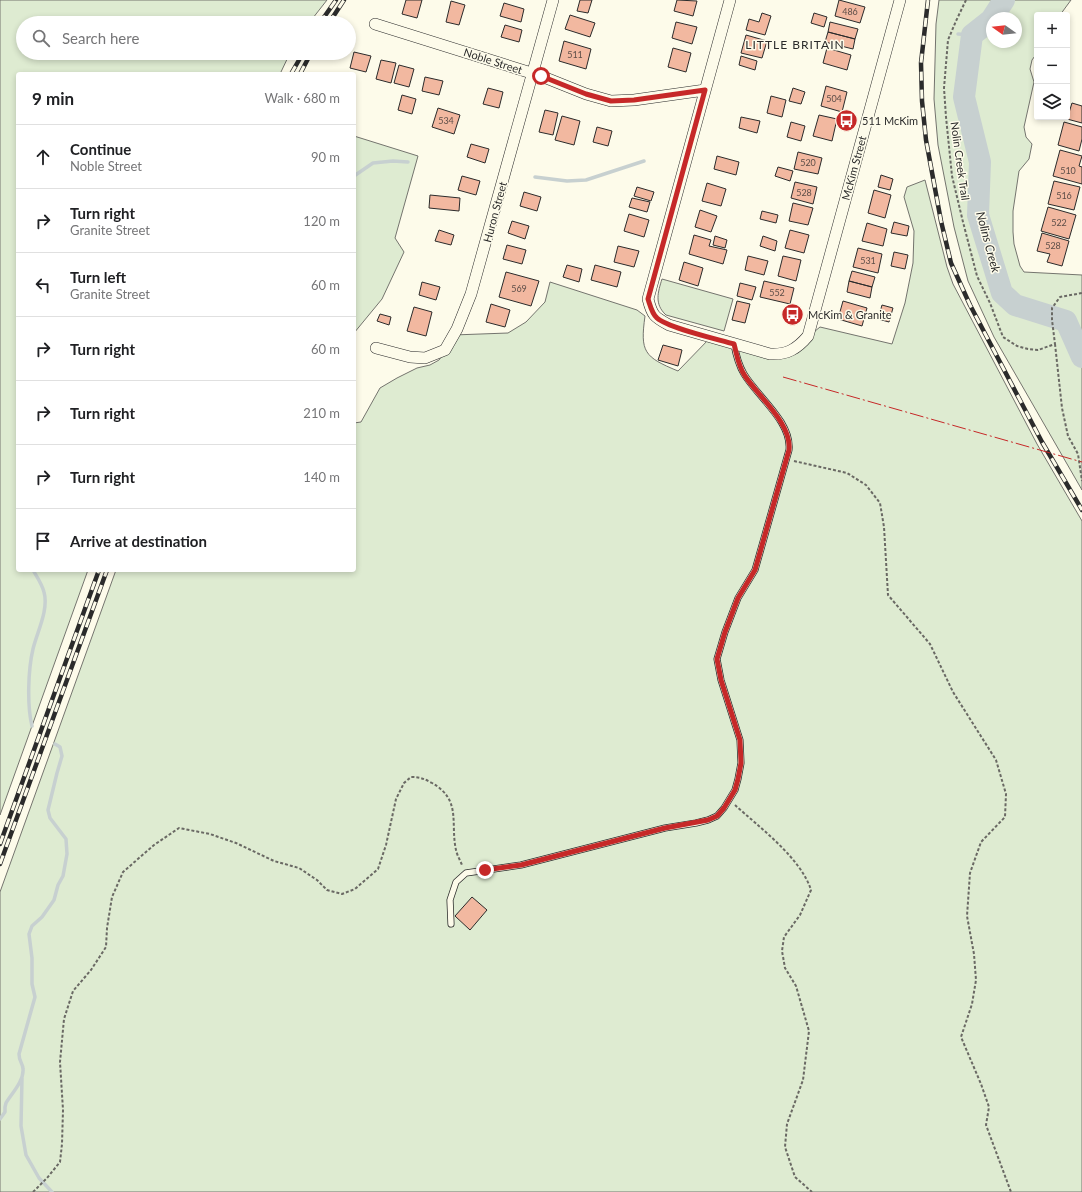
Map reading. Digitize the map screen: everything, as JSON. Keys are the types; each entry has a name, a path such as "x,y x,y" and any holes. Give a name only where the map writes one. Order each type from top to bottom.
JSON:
{"street":[{"name":"Huron Street","path":"376,348 410,357 425,358 445,350 457,329 472,294 553,0"},
{"path":"730,0 648,299 656,318 669,325 734,344"},
{"name":"McKim Street","path":"734,344 770,354 780,354 800,346 808,336 900,0"},
{"name":"Noble Street","path":"375,24 532,73 586,94 611,101 634,100 705,90"}],"lane":[{"path":"451,924 450,900 456,882 466,873 521,865 665,828 708,820 717,816 724,808 735,790 741,763 740,740 721,680 717,659 725,632 738,598 755,570 790,441 783,425 744,375 738,364 734,344"}],"path":[{"name":"Nolin Creek Trail","path":"966,0 948,40 944,88 952,176 963,222 978,276 990,302 1003,337 1017,346 1028,349 1038,350 1055,344"},
{"path":"1082,293 1060,297 1052,308 1062,408 1068,436 1078,454 1082,481"},
{"path":"786,459 847,473 866,485 880,503 884,527 888,595 930,644 953,692 996,760 1006,794 1005,817 981,842 970,873 967,916 974,954 976,980 972,1004 961,1037 989,1107 986,1125 1011,1192"},
{"path":"33,1192 60,1162 63,1110 60,1062 64,1019 73,991 91,970 106,947 107,928 112,896 123,872 154,845 179,828 210,834 236,843 274,861 299,868 317,880 327,890 342,894 355,889 378,869 386,845 396,799 404,783 411,776 421,777 438,787 450,798 453,813 456,850 466,873"},
{"path":"729,800 793,860 808,880 811,890 800,915 784,937 782,951 785,968 796,986 809,1031 803,1080 787,1124 785,1147 795,1177 812,1192"}],"green space":[{"path":"0,0 327,0 314,16 16,16 16,60 287,60 281,72 16,72 16,572 87,572 0,815"},
{"path":"939,0 1071,0 1062,12 1034,12 1034,57 1030,69 1034,82 1024,127 1026,137 1032,144 1029,159 1019,171 1013,211 1013,232 1014,244 1020,266 1024,272 1082,275 1082,490 994,337 968,281 954,227 938,145 934,99 936,24"},
{"path":"356,137 418,156 395,238 404,252 382,299 356,331"},
{"path":"925,180 947,267 953,284 1037,444 1082,521 1082,1192 0,1192 0,892 115,572 356,572 356,423 361,422 380,388 417,368 430,365 439,360 445,352 453,335 508,333 526,322 545,302 550,282 637,310 645,316 643,338 644,346 647,352 658,362 678,371 710,338 771,355 809,336 820,327 892,344 905,303 913,263 914,231 904,197 907,187"},
{"path":"662,279 733,299 724,331 666,315 662,311 658,302 658,293"}],"building":[{"path":"406,0 422,0 417,18 402,14"},
{"path":"580,0 592,0 588,13 577,11"},
{"path":"677,0 697,1 693,16 674,11"},
{"path":"839,0 865,7 860,23 835,16"},
{"path":"451,1 465,5 459,25 446,22"},
{"path":"504,3 524,9 521,22 500,16"},
{"path":"762,13 771,16 765,35 746,30 749,19 759,22"},
{"path":"814,13 827,17 824,27 811,23"},
{"path":"570,15 595,23 590,37 565,29"},
{"path":"676,22 697,27 692,44 672,38"},
{"path":"830,22 858,29 855,39 828,32"},
{"path":"505,25 522,30 519,42 501,37"},
{"path":"828,32 855,39 853,49 825,42"},
{"path":"746,35 767,41 762,58 741,53"},
{"path":"564,41 591,49 586,69 559,61"},
{"path":"673,48 691,53 686,72 668,67"},
{"path":"827,48 851,55 847,70 823,63"},
{"path":"356,52 371,56 366,72 350,68 352,60 356,60"},
{"path":"741,56 757,61 755,70 739,65"},
{"path":"381,60 396,63 391,83 376,79"},
{"path":"399,65 414,69 409,87 394,83"},
{"path":"425,77 443,81 439,95 422,91"},
{"path":"826,86 847,92 842,112 821,106"},
{"path":"488,88 503,92 499,108 483,104"},
{"path":"793,88 805,92 801,104 789,101"},
{"path":"402,95 416,99 412,114 398,110"},
{"path":"771,96 786,100 782,117 767,113"},
{"path":"1072,103 1082,106 1082,123 1070,120 1070,109"},
{"path":"438,108 460,115 454,134 432,127"},
{"path":"545,110 558,113 553,135 539,132"},
{"path":"819,115 837,119 832,141 813,136"},
{"path":"562,116 580,121 574,145 555,140"},
{"path":"741,117 760,121 757,133 739,128"},
{"path":"791,122 805,126 801,141 787,137"},
{"path":"1064,122 1082,127 1082,139 1079,151 1058,145"},
{"path":"597,127 612,131 608,146 593,142"},
{"path":"471,144 489,149 485,163 467,157"},
{"path":"1060,150 1082,156 1079,166 1082,167 1082,184 1053,176"},
{"path":"798,152 822,158 818,174 794,169"},
{"path":"717,156 739,162 736,175 714,169"},
{"path":"778,167 793,171 790,181 775,176"},
{"path":"881,175 893,179 890,190 878,187"},
{"path":"462,176 480,181 476,195 458,190"},
{"path":"1054,181 1080,187 1074,210 1048,204"},
{"path":"795,182 817,187 813,204 791,198"},
{"path":"707,183 726,189 721,206 702,201"},
{"path":"637,187 654,192 651,201 634,196"},
{"path":"874,190 891,195 885,218 868,213"},
{"path":"524,192 541,197 537,211 520,206"},
{"path":"430,195 460,198 459,211 429,208"},
{"path":"632,198 650,202 647,212 629,207"},
{"path":"793,203 813,208 808,225 789,221"},
{"path":"1048,207 1076,215 1069,239 1041,231"},
{"path":"700,210 717,216 711,232 695,227"},
{"path":"762,211 778,215 776,223 760,219"},
{"path":"629,214 649,220 644,237 624,231"},
{"path":"512,221 529,226 525,239 508,233"},
{"path":"894,222 909,226 907,236 891,233"},
{"path":"867,223 887,229 883,246 862,241"},
{"path":"439,230 454,235 451,245 435,241"},
{"path":"790,230 809,235 804,253 785,248"},
{"path":"1042,233 1069,241 1062,266 1047,262 1050,254 1037,251"},
{"path":"694,235 711,240 709,246 727,250 723,264 689,254"},
{"path":"715,236 727,240 725,248 713,245"},
{"path":"763,236 777,241 775,251 760,246"},
{"path":"507,245 526,250 522,264 503,259"},
{"path":"618,246 639,251 634,267 614,262"},
{"path":"858,248 882,254 878,273 853,267"},
{"path":"894,252 908,255 905,269 891,266"},
{"path":"748,256 768,261 764,275 745,270"},
{"path":"783,256 801,260 796,281 778,276"},
{"path":"684,262 703,268 698,286 679,280"},
{"path":"567,265 582,269 579,282 563,277"},
{"path":"595,265 621,272 617,287 591,280"},
{"path":"852,271 875,277 872,287 849,281"},
{"path":"506,272 539,281 531,306 499,297"},
{"path":"764,281 794,288 790,304 760,297"},
{"path":"849,281 872,287 870,298 847,292"},
{"path":"422,282 440,287 436,300 419,295"},
{"path":"740,283 756,287 752,300 737,296"},
{"path":"737,301 750,304 745,323 732,320"},
{"path":"843,301 867,308 862,326 838,319"},
{"path":"491,304 510,310 505,327 486,322"},
{"path":"882,305 893,308 889,322 878,319"},
{"path":"414,307 432,312 426,336 407,331"},
{"path":"380,314 391,317 389,325 377,321"},
{"path":"663,345 682,350 678,366 658,360"},
{"path":"472,897 487,910 470,930 455,916"}],"waterway":[{"name":"Nolins Creek","path":"1004,0 991,20 972,35 964,97 980,162 978,215 1002,293 1015,305 1066,321 1082,357"},
{"path":"958,34 972,35"},
{"path":"356,175 373,163 393,161 408,162"},
{"path":"535,177 567,181 586,180 644,161"},
{"path":"32,726 29,698 30,667 33,649 45,606 44,592 34,572"},
{"path":"0,1119 5,1112 6,1103 22,1078 23,1067 19,1054 35,997 32,984 32,958 29,934 32,926 42,917 54,900 58,885 63,876 67,854 66,839 50,818 48,810 62,756 60,747 55,744"},
{"path":"22,1078 21,1126 26,1155 39,1178 52,1192"}],"railway":[{"path":"325,16 336,0"},
{"path":"334,16 344,0"},
{"path":"928,0 921,63 922,101 926,140 941,221 951,263 970,305 1042,442 1082,510"},
{"path":"292,72 299,60"},
{"path":"301,72 307,60"},
{"path":"0,844 98,572"},
{"path":"0,864 106,572"}],"power":[{"path":"783,377 1082,462"}],"place":[{"name":"511 McKim","path":"846,121"},
{"name":"McKim & Granite","path":"793,315"}],"district":[{"name":"LITTLE BRITAIN","path":"795,45"}],"route":[{"path":"485,870 521,865 570,854 665,828 708,820 717,816 724,808 735,790 738,779 741,763 740,740 721,680 717,659 725,632 738,598 755,570 789,450 790,441 783,425 744,375 738,364 734,344 669,325 656,318 648,299 705,90 634,100 611,101 586,94 541,76"}]}
